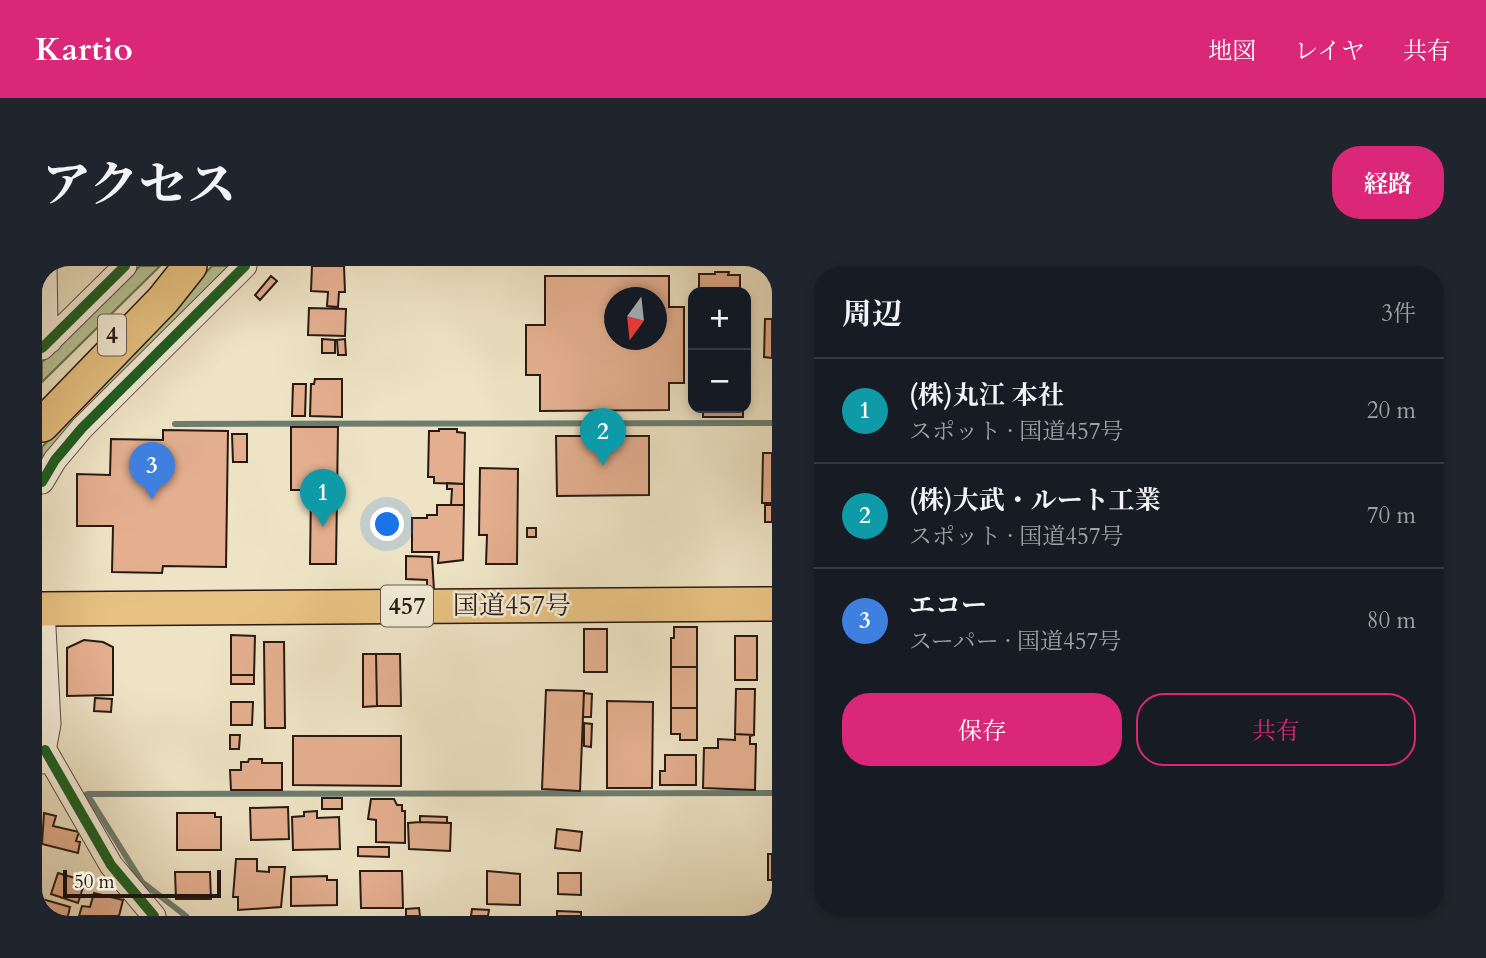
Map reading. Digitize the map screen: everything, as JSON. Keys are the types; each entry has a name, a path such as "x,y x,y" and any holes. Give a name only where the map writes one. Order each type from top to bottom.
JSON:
{"highway":[{"name":"4","path":"42,404 182,266"},
{"path":"42,425 163,300 190,266"},
{"name":"国道457号","path":"42,609 772,604"}],"street":[{"path":"44,266 46,344"},
{"path":"46,344 125,266"},
{"path":"42,482 55,460 82,428 245,266"},
{"path":"42,609 49,724 44,756 111,865 154,916"}],"green space":[{"path":"140,266 160,266 42,382 42,362"},
{"path":"212,266 233,266 42,467 42,447"}],"building":[{"path":"312,266 344,266 345,292 339,292 338,307 327,306 328,292 311,291"},
{"path":"729,272 728,275 740,275 740,287 699,287 699,274"},
{"path":"271,276 277,281 260,300 255,295"},
{"path":"545,276 669,276 669,307 684,307 684,383 669,383 669,410 540,411 540,375 526,375 526,325 545,325"},
{"path":"309,308 346,309 345,336 308,335"},
{"path":"765,319 772,319 772,358 764,357"},
{"path":"322,339 335,340 335,353 322,353"},
{"path":"345,339 346,355 338,355 337,340"},
{"path":"315,379 342,379 342,417 310,416 311,384 314,384"},
{"path":"293,384 306,384 305,416 292,416"},
{"path":"703,413 743,413 743,417 703,417"},
{"path":"291,427 338,427 336,564 310,564 311,490 291,490"},
{"path":"457,429 457,432 465,433 464,484 434,483 434,477 428,477 429,431"},
{"path":"163,430 228,431 226,567 163,566 162,573 112,572 113,526 77,526 77,474 110,475 111,439 163,440"},
{"path":"232,434 247,434 247,462 233,462"},
{"path":"556,436 649,436 649,495 557,496"},
{"path":"763,453 772,453 772,503 762,503"},
{"path":"480,468 518,469 517,564 486,564 487,535 479,535"},
{"path":"447,483 464,484 464,505 451,505 452,489 447,489"},
{"path":"437,505 464,505 463,560 438,563 439,552 412,552 412,518 437,515"},
{"path":"765,505 772,505 772,522 765,522"},
{"path":"527,528 536,528 536,537 527,537"},
{"path":"406,556 432,557 434,590 427,590 427,580 406,579"},
{"path":"674,627 697,627 697,667 671,667 671,638 674,638"},
{"path":"584,629 607,629 607,672 584,672"},
{"path":"231,635 255,636 254,675 231,675"},
{"path":"735,636 757,636 757,680 735,680"},
{"path":"84,640 103,642 113,647 113,695 67,696 67,648"},
{"path":"264,642 284,642 285,728 265,728"},
{"path":"363,654 376,654 377,706 363,707"},
{"path":"376,654 400,654 401,706 377,706"},
{"path":"671,667 697,667 697,708 671,708"},
{"path":"231,675 254,675 254,684 231,684"},
{"path":"736,689 755,689 754,735 735,734"},
{"path":"546,690 584,691 580,791 542,789"},
{"path":"584,693 592,694 591,717 583,717"},
{"path":"95,698 112,699 111,712 94,711"},
{"path":"607,701 653,702 652,788 607,788"},
{"path":"231,702 253,702 252,725 231,725"},
{"path":"671,708 697,708 697,740 680,740 680,734 671,734"},
{"path":"584,723 592,724 591,747 584,746"},
{"path":"735,734 754,735 750,736 750,744 756,744 755,790 703,788 704,748 718,748 718,739 735,740"},
{"path":"230,735 240,735 239,749 230,749"},
{"path":"293,736 401,736 401,786 293,785"},
{"path":"665,755 696,755 696,785 660,785 660,771 665,771"},
{"path":"249,759 262,759 262,763 282,763 282,790 231,790 230,770 241,770 241,762 248,762"},
{"path":"322,798 342,798 342,809 322,809"},
{"path":"371,799 394,799 397,805 402,805 402,811 405,811 405,843 376,842 376,820 368,819"},
{"path":"288,807 289,839 251,840 250,808"},
{"path":"317,811 317,818 339,817 340,849 293,850 292,817"},
{"path":"44,813 56,816 53,826 79,832 76,841 80,842 78,853 42,844"},
{"path":"177,813 215,813 215,817 221,817 221,850 177,850"},
{"path":"420,816 447,817 447,823 420,822"},
{"path":"408,823 451,823 450,851 409,849"},
{"path":"557,829 582,832 580,851 555,848"},
{"path":"358,847 389,847 389,857 358,856"},
{"path":"768,854 772,854 772,880 768,880"},
{"path":"236,859 257,859 257,871 269,872 269,867 285,867 281,907 238,910 238,897 233,897"},
{"path":"360,871 402,871 403,908 361,908"},
{"path":"487,871 520,874 520,905 487,904"},
{"path":"175,872 210,872 211,899 176,899"},
{"path":"58,873 85,881 78,903 51,894"},
{"path":"558,873 581,873 581,895 558,894"},
{"path":"327,876 327,880 337,880 337,905 291,906 291,877"},
{"path":"94,893 123,900 119,916 79,916 82,906 90,907"},
{"path":"42,899 70,907 68,916 42,916"},
{"path":"419,908 420,916 406,916 406,909"},
{"path":"472,909 489,910 488,916 471,916"},
{"path":"557,911 581,912 581,916 557,916"}],"waterway":[{"path":"175,424 772,423"},
{"path":"186,916 142,882 87,794 772,793"}],"cycle path":[{"path":"42,348 125,266"},
{"path":"42,482 55,460 82,428 245,266"},
{"path":"45,750 111,865 154,916"}],"place":[{"name":"(株)大武・ルート工業","path":"603,466"},
{"name":"エコー","path":"152,500"},
{"name":"(株)丸江 本社","path":"323,527"}]}
